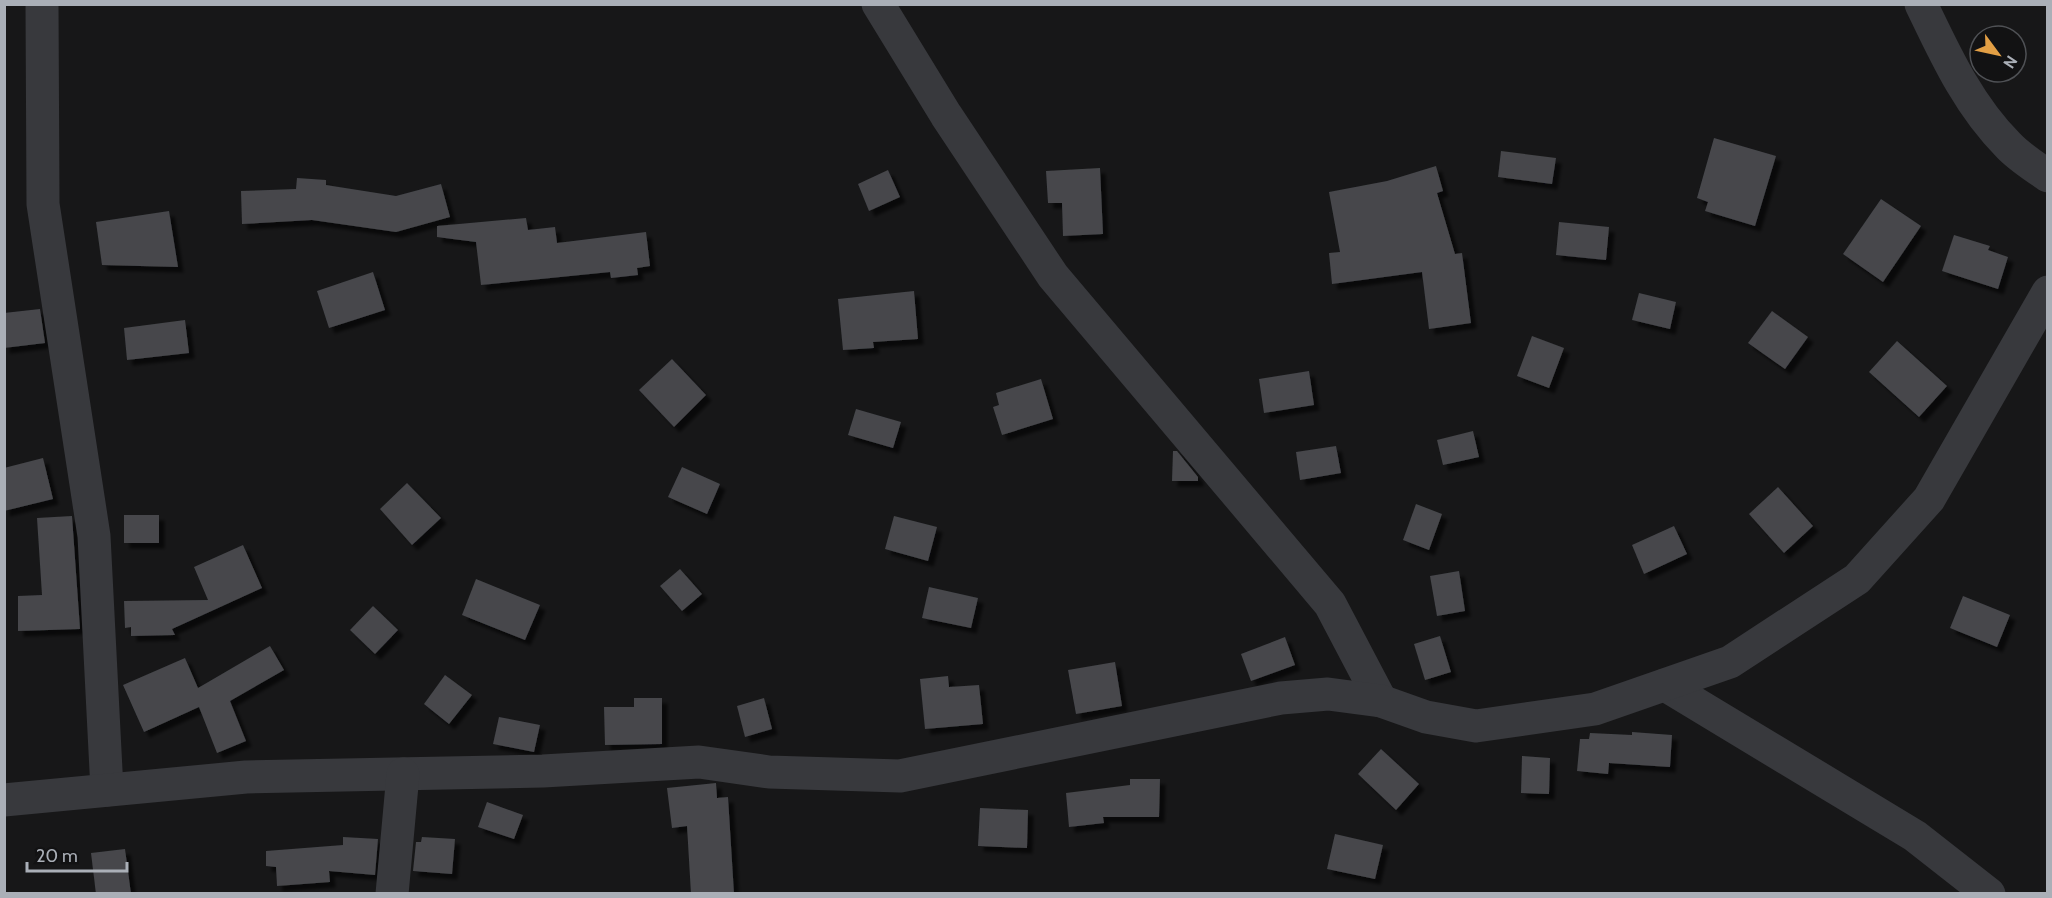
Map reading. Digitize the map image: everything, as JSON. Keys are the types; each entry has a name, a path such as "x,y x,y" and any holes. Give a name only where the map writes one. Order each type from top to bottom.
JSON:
{"street":[{"path":"42,4 43,204 94,536 107,790"},
{"path":"878,4 946,115 1053,276 1330,604 1381,701"},
{"path":"1921,4 1951,67 1976,108 2008,146 2048,176"},
{"path":"4,800 246,777 543,771 699,762 770,772 900,776 1281,698 1328,694 1381,701 1426,717 1476,726 1595,709 1730,662 1857,579 1929,499 2048,292"},
{"path":"1665,685 1915,836 1989,894"},
{"path":"393,894 403,774"}],"building":[{"path":"1714,138 1776,156 1755,226 1705,211 1708,202 1697,198"},
{"path":"1501,151 1556,158 1552,184 1498,177"},
{"path":"1436,166 1443,191 1437,193 1455,254 1462,253 1471,323 1429,329 1422,272 1332,284 1329,253 1340,252 1329,192 1387,181"},
{"path":"1100,168 1103,234 1063,236 1062,203 1048,203 1046,171"},
{"path":"888,170 900,197 869,211 858,184"},
{"path":"297,178 326,180 326,185 396,196 441,184 450,217 396,232 312,220 242,224 241,191 296,189"},
{"path":"1881,199 1921,226 1883,282 1843,254"},
{"path":"169,211 178,267 102,265 96,222"},
{"path":"526,218 528,230 555,227 557,243 646,232 650,266 637,268 638,275 611,278 610,272 481,285 476,242 437,237 437,226"},
{"path":"1559,222 1609,227 1606,260 1556,255"},
{"path":"1954,235 1990,246 1988,250 2008,257 1998,289 1942,271"},
{"path":"373,272 385,310 329,328 317,291"},
{"path":"914,291 918,339 873,342 874,348 843,350 838,299"},
{"path":"1639,293 1676,302 1670,329 1632,320"},
{"path":"40,309 45,343 4,348 4,313"},
{"path":"1772,311 1808,337 1785,369 1748,343"},
{"path":"185,320 189,353 127,360 124,328"},
{"path":"1532,336 1564,348 1549,388 1517,376"},
{"path":"1897,341 1947,386 1919,417 1869,372"},
{"path":"672,359 706,395 674,427 639,390"},
{"path":"1309,371 1314,405 1264,413 1259,379"},
{"path":"1041,379 1053,419 1002,435 993,407 999,405 996,393"},
{"path":"856,409 901,422 893,448 848,435"},
{"path":"1473,431 1479,457 1443,465 1437,440"},
{"path":"1336,446 1341,473 1300,480 1296,452"},
{"path":"1173,451 1177,451 1198,477 1198,481 1172,481"},
{"path":"43,458 53,499 4,511 4,468"},
{"path":"682,467 720,484 707,514 668,497"},
{"path":"407,483 441,518 412,545 380,509"},
{"path":"1778,487 1813,526 1784,553 1749,514"},
{"path":"1416,504 1442,514 1429,550 1403,540"},
{"path":"124,515 159,515 159,543 124,543"},
{"path":"72,516 80,629 18,631 18,596 42,595 37,518"},
{"path":"894,516 937,527 928,561 885,549"},
{"path":"1674,526 1687,554 1644,574 1632,545"},
{"path":"243,545 262,588 172,629 175,635 131,636 131,627 125,628 124,601 208,600 194,567"},
{"path":"680,569 702,594 682,611 660,586"},
{"path":"1459,571 1465,611 1437,616 1430,576"},
{"path":"476,579 540,605 525,640 462,615"},
{"path":"929,587 978,598 971,628 922,618"},
{"path":"1963,596 2010,615 1997,647 1950,628"},
{"path":"373,606 398,630 375,654 350,630"},
{"path":"1440,636 1451,672 1425,680 1414,644"},
{"path":"1285,637 1295,665 1251,681 1241,654"},
{"path":"270,646 284,670 230,701 246,741 217,753 199,707 144,732 123,685 185,658 198,688"},
{"path":"1115,662 1122,706 1076,714 1068,670"},
{"path":"445,675 472,695 449,724 424,704"},
{"path":"948,676 949,687 979,685 983,724 925,729 920,679"},
{"path":"634,698 662,698 662,744 605,745 604,707 634,707"},
{"path":"764,698 772,729 745,737 737,706"},
{"path":"499,717 540,725 534,752 493,744"},
{"path":"1632,732 1672,735 1670,767 1609,763 1608,774 1577,771 1580,739 1589,739 1590,733 1632,735"},
{"path":"1381,749 1419,784 1396,810 1358,774"},
{"path":"1522,756 1550,758 1549,794 1521,793"},
{"path":"1130,779 1160,779 1159,817 1103,817 1104,823 1069,827 1066,793 1130,785"},
{"path":"716,783 717,798 728,797 734,894 691,894 687,826 672,828 667,788"},
{"path":"487,802 523,815 514,839 478,827"},
{"path":"980,808 1028,810 1027,848 978,846"},
{"path":"1335,834 1383,845 1375,879 1327,869"},
{"path":"343,837 378,839 375,875 329,871 330,882 277,886 276,867 266,866 266,851 343,845"},
{"path":"422,837 455,839 452,874 413,871 416,842 421,842"},
{"path":"125,849 131,894 96,894 91,853"}]}
